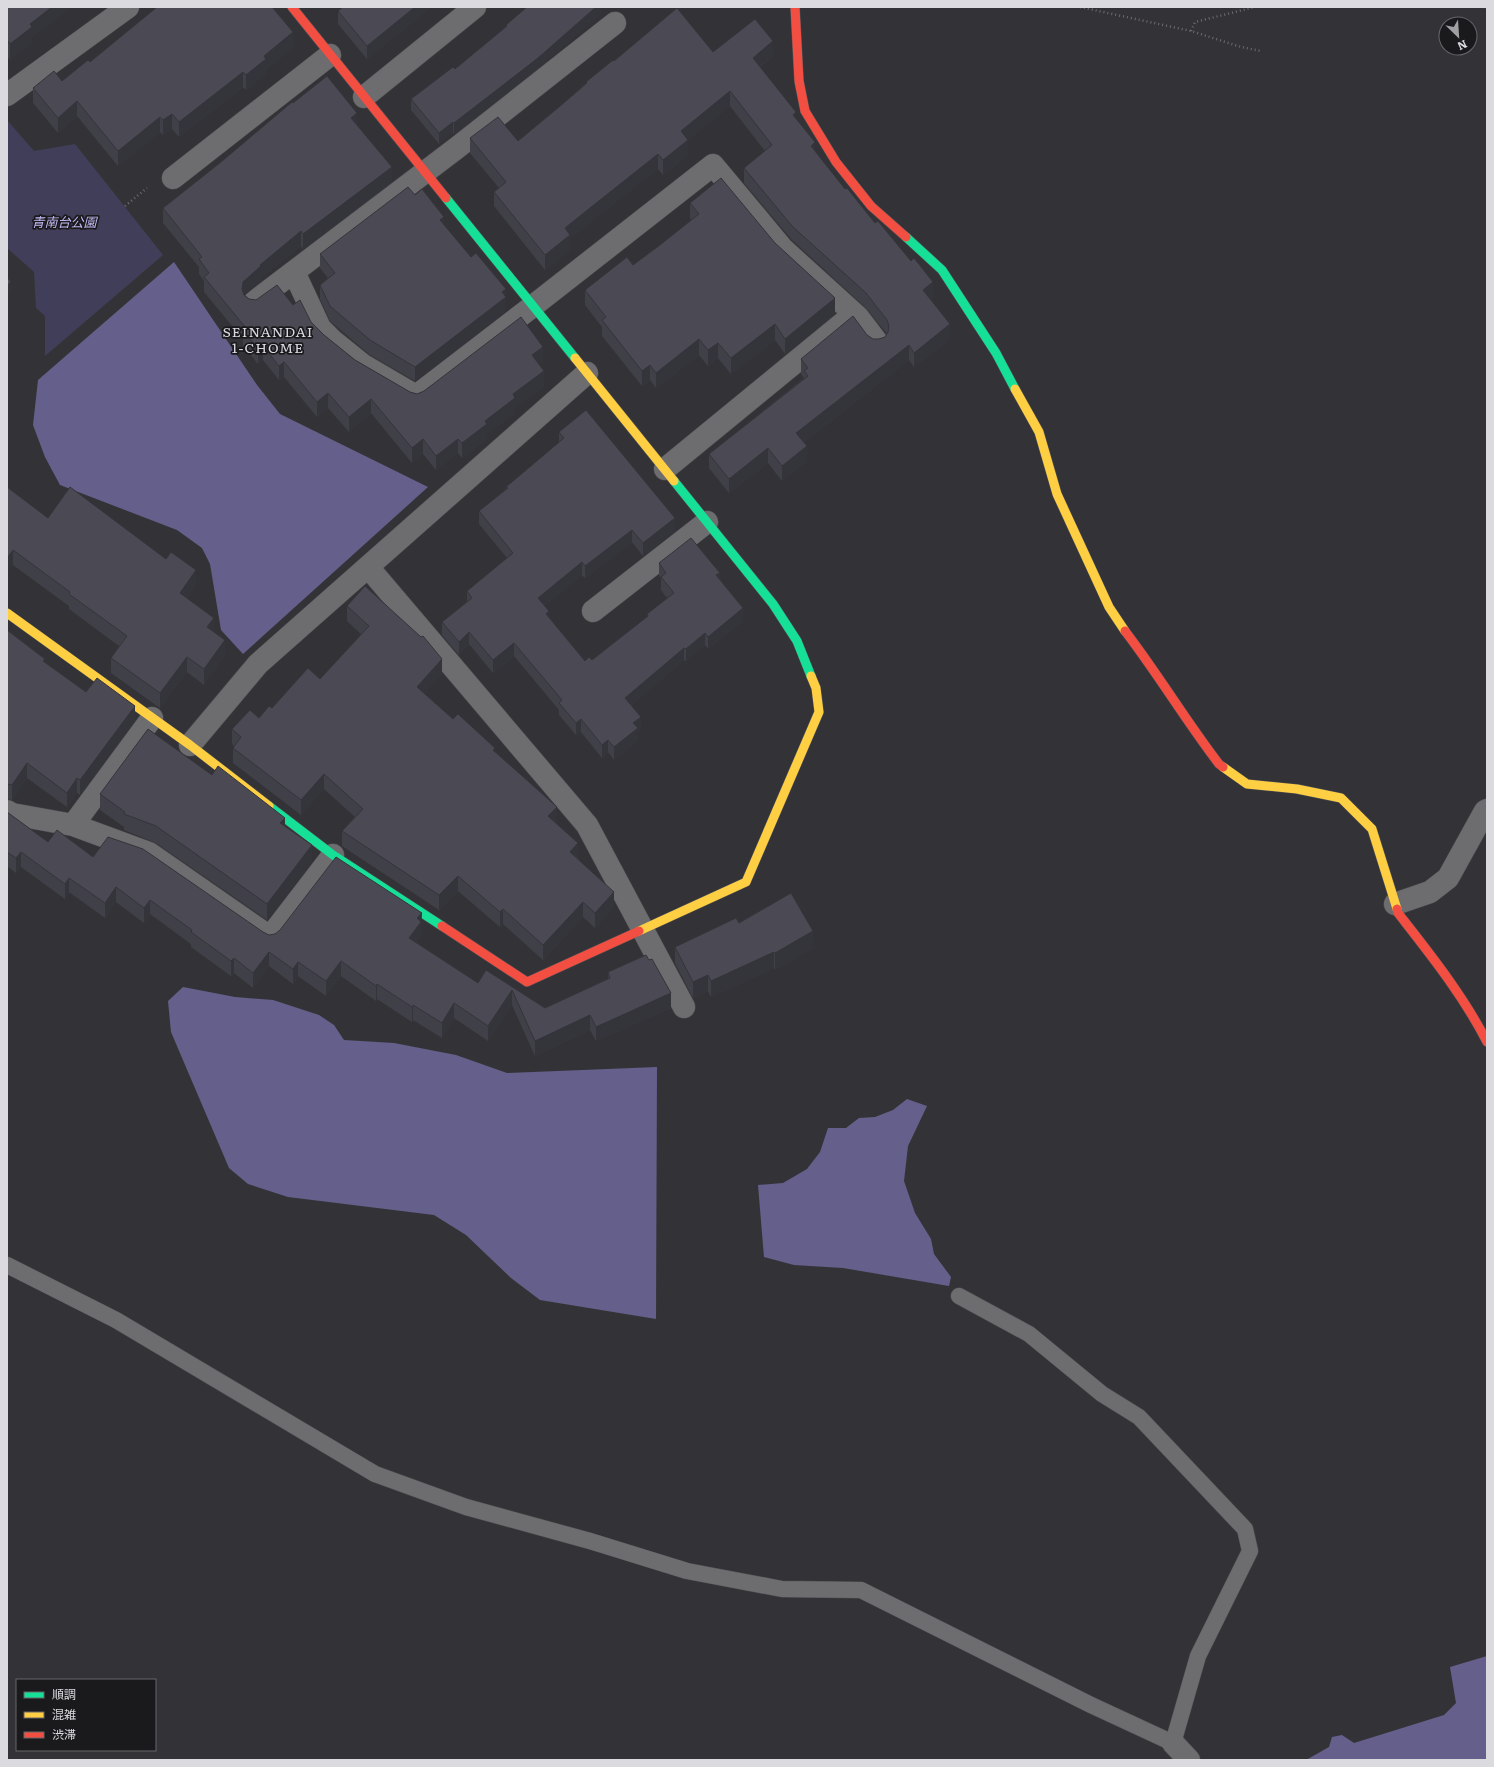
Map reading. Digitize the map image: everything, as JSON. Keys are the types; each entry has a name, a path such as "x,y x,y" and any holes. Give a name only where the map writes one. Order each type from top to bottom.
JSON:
{"street":[{"path":"7,95 128,7"},
{"path":"7,613 190,746 334,855 527,982 746,882 819,712 816,688 797,641 773,604 292,7"},
{"path":"364,97 475,7"},
{"path":"795,7 799,80 805,110 836,162 870,206 942,270 996,353 1039,432 1057,494 1109,607 1124,631 1150,665 1218,764 1247,784 1297,789 1341,798 1372,829 1398,913 1449,978 1477,1022 1487,1042"},
{"path":"254,302 425,172 615,23"},
{"path":"173,178 330,55"},
{"path":"294,272 320,328 363,365 416,396 713,165 784,248 854,314 877,342"},
{"path":"664,469 854,314"},
{"path":"190,746 258,664 587,373"},
{"path":"593,611 707,522"},
{"path":"368,567 587,825 644,929 684,1007"},
{"path":"73,826 152,718"},
{"path":"1395,904 1430,892 1448,878 1485,811 1487,810"},
{"path":"7,811 12,814 73,826 149,853 270,937 334,855"},
{"path":"1173,1743 1189,1760"}],"lane":[{"path":"7,1265 116,1320 375,1474 466,1507 590,1541 687,1571 782,1589 862,1590 1084,1702 1173,1743 1198,1656 1250,1551 1245,1529 1139,1417 1102,1394 1029,1334 959,1296"}],"path":[{"path":"1080,7 1191,31 1241,47 1261,51"},
{"path":"1191,31 1195,22 1255,7"},
{"path":"1484,7 1487,10"}],"green space":[{"name":"青南台公園","path":"7,120 34,151 75,144 163,255 45,356 45,316 36,308 34,272 7,248"}],"shaded area":[{"path":"174,262 257,385 280,414 428,487 243,654 221,630 210,564 202,548 177,530 60,485 45,457 33,425 38,380"},
{"path":"183,987 235,997 273,1000 319,1015 334,1025 344,1040 394,1043 456,1055 507,1073 657,1067 656,1319 540,1300 511,1278 466,1235 434,1215 288,1197 248,1184 229,1168 171,1032 168,1001"},
{"path":"907,1099 927,1106 908,1146 904,1181 915,1213 931,1239 934,1254 951,1277 949,1286 843,1268 794,1265 764,1257 758,1185 783,1183 807,1169 820,1152 828,1128 846,1128 859,1118 875,1117 893,1110"},
{"path":"1487,1656 1487,1760 1306,1760 1329,1747 1332,1737 1342,1735 1354,1743 1444,1715 1456,1703 1450,1667"}],"building":[{"path":"7,7 52,7 30,24 32,27 10,44 7,40"},
{"path":"157,7 272,7 293,32 264,56 266,59 246,75 243,72 179,122 172,114 163,120 160,117 118,151 77,101 58,118 33,88 54,71 62,81 88,60 90,62"},
{"path":"343,7 415,7 367,46 338,11"},
{"path":"527,7 596,7 538,58 439,133 411,99 453,67 455,69 507,26 506,25"},
{"path":"677,8 713,52 755,19 773,41 753,58 796,112 793,115 815,142 811,146 845,189 847,188 875,223 878,221 911,261 914,258 933,282 923,290 950,324 914,353 909,345 796,433 807,446 782,466 768,448 729,479 709,454 808,376 804,371 808,368 801,359 853,316 867,335 873,339 885,337 889,326 887,320 866,293 792,226 744,168 772,145 730,91 681,131 688,140 663,160 658,154 565,228 570,235 545,255 494,192 506,182 470,138 498,117 518,141 587,83 586,82 613,60 614,61"},
{"path":"327,76 357,113 351,118 392,167 303,234 301,231 260,265 261,266 243,282 242,289 244,295 249,299 256,300 277,285 293,305 300,300 311,322 324,335 355,360 410,392 417,394 424,391 521,317 543,347 532,355 544,371 513,394 515,398 485,421 487,424 462,443 458,439 436,456 423,439 412,448 371,399 349,417 328,393 317,402 284,362 279,366 263,346 258,349 243,330 246,328 204,277 209,273 199,259 202,257 163,208 221,162 292,102 293,103"},
{"path":"721,178 775,243 835,298 785,339 775,324 731,358 718,343 708,350 699,339 656,373 650,365 642,371 602,320 606,317 585,290 627,257 633,265 699,214 690,203"},
{"path":"408,187 415,195 422,189 444,217 440,220 471,257 476,253 506,289 502,292 506,297 415,367 370,340 330,306 320,285 335,273 320,254"},
{"path":"7,278 11,281 7,287"},
{"path":"586,410 675,518 643,543 632,530 585,566 582,562 538,598 549,611 546,614 585,661 589,657 592,660 648,616 647,614 674,593 661,577 666,573 659,563 691,538 720,573 716,575 743,608 708,637 705,633 686,649 684,648 625,698 641,717 633,723 638,728 614,747 608,740 602,745 581,719 576,723 559,703 562,700 514,643 493,660 469,632 459,642 442,622 472,598 467,591 513,553 479,511 508,488 506,487 564,438 559,432"},
{"path":"7,487 48,518 70,487 166,559 171,552 196,570 180,593 214,618 207,627 225,640 204,669 187,657 160,693 111,658 127,636 69,594 70,592 13,550 7,558"},
{"path":"365,586 421,637 423,636 442,659 417,687 453,719 458,714 495,748 493,750 557,807 548,816 578,843 570,852 614,892 595,913 583,902 543,945 503,909 500,912 458,876 439,895 342,831 363,809 324,774 301,800 233,748 241,737 232,729 250,710 259,718 269,706 272,708 308,668 320,679 369,626 347,606"},
{"path":"7,630 45,659 43,661 86,692 97,678 135,706 80,780 77,778 67,793 27,763 12,785 7,784"},
{"path":"148,729 212,775 218,766 285,818 280,823 312,845 267,904 156,826 124,814 125,812 100,794"},
{"path":"7,812 48,842 57,830 93,857 108,837 143,849 269,935 275,934 280,930 336,857 422,913 417,918 421,922 409,938 478,983 486,970 545,1008 610,978 608,972 646,955 649,960 652,959 671,993 596,1027 590,1015 535,1041 512,990 488,1026 454,1003 442,1023 413,1005 412,1007 377,984 376,986 341,961 326,981 298,962 293,969 269,952 253,973 234,958 231,961 191,932 192,930 150,900 144,908 116,887 105,903 69,878 65,884 21,852 16,858 7,852"},
{"path":"791,893 813,931 775,953 774,952 711,981 708,975 693,982 675,947 736,918 739,923"}],"traffic: fast":[{"path":"446,198 575,358"},
{"path":"906,237 942,270 996,353 1015,389"},
{"path":"674,481 773,604 797,641 811,676"},
{"path":"269,806 333,855 442,926"}],"traffic: slow":[{"path":"575,358 674,481"},
{"path":"1015,389 1039,432 1057,494 1109,607 1125,631"},
{"path":"7,613 190,745 269,806"},
{"path":"639,931 746,882 819,712 816,688 811,676"},
{"path":"1223,767 1247,784 1297,789 1341,798 1372,829 1397,909"}],"traffic: jam":[{"path":"292,7 446,198"},
{"path":"795,7 799,81 805,111 836,162 871,206 906,237"},
{"path":"1125,631 1207,748 1223,767"},
{"path":"1397,909 1398,913 1457,991 1487,1042"},
{"path":"442,926 527,982 639,931"}],"district":[{"name":"SEINANDAI 1-CHOME","path":"268,340"}]}
